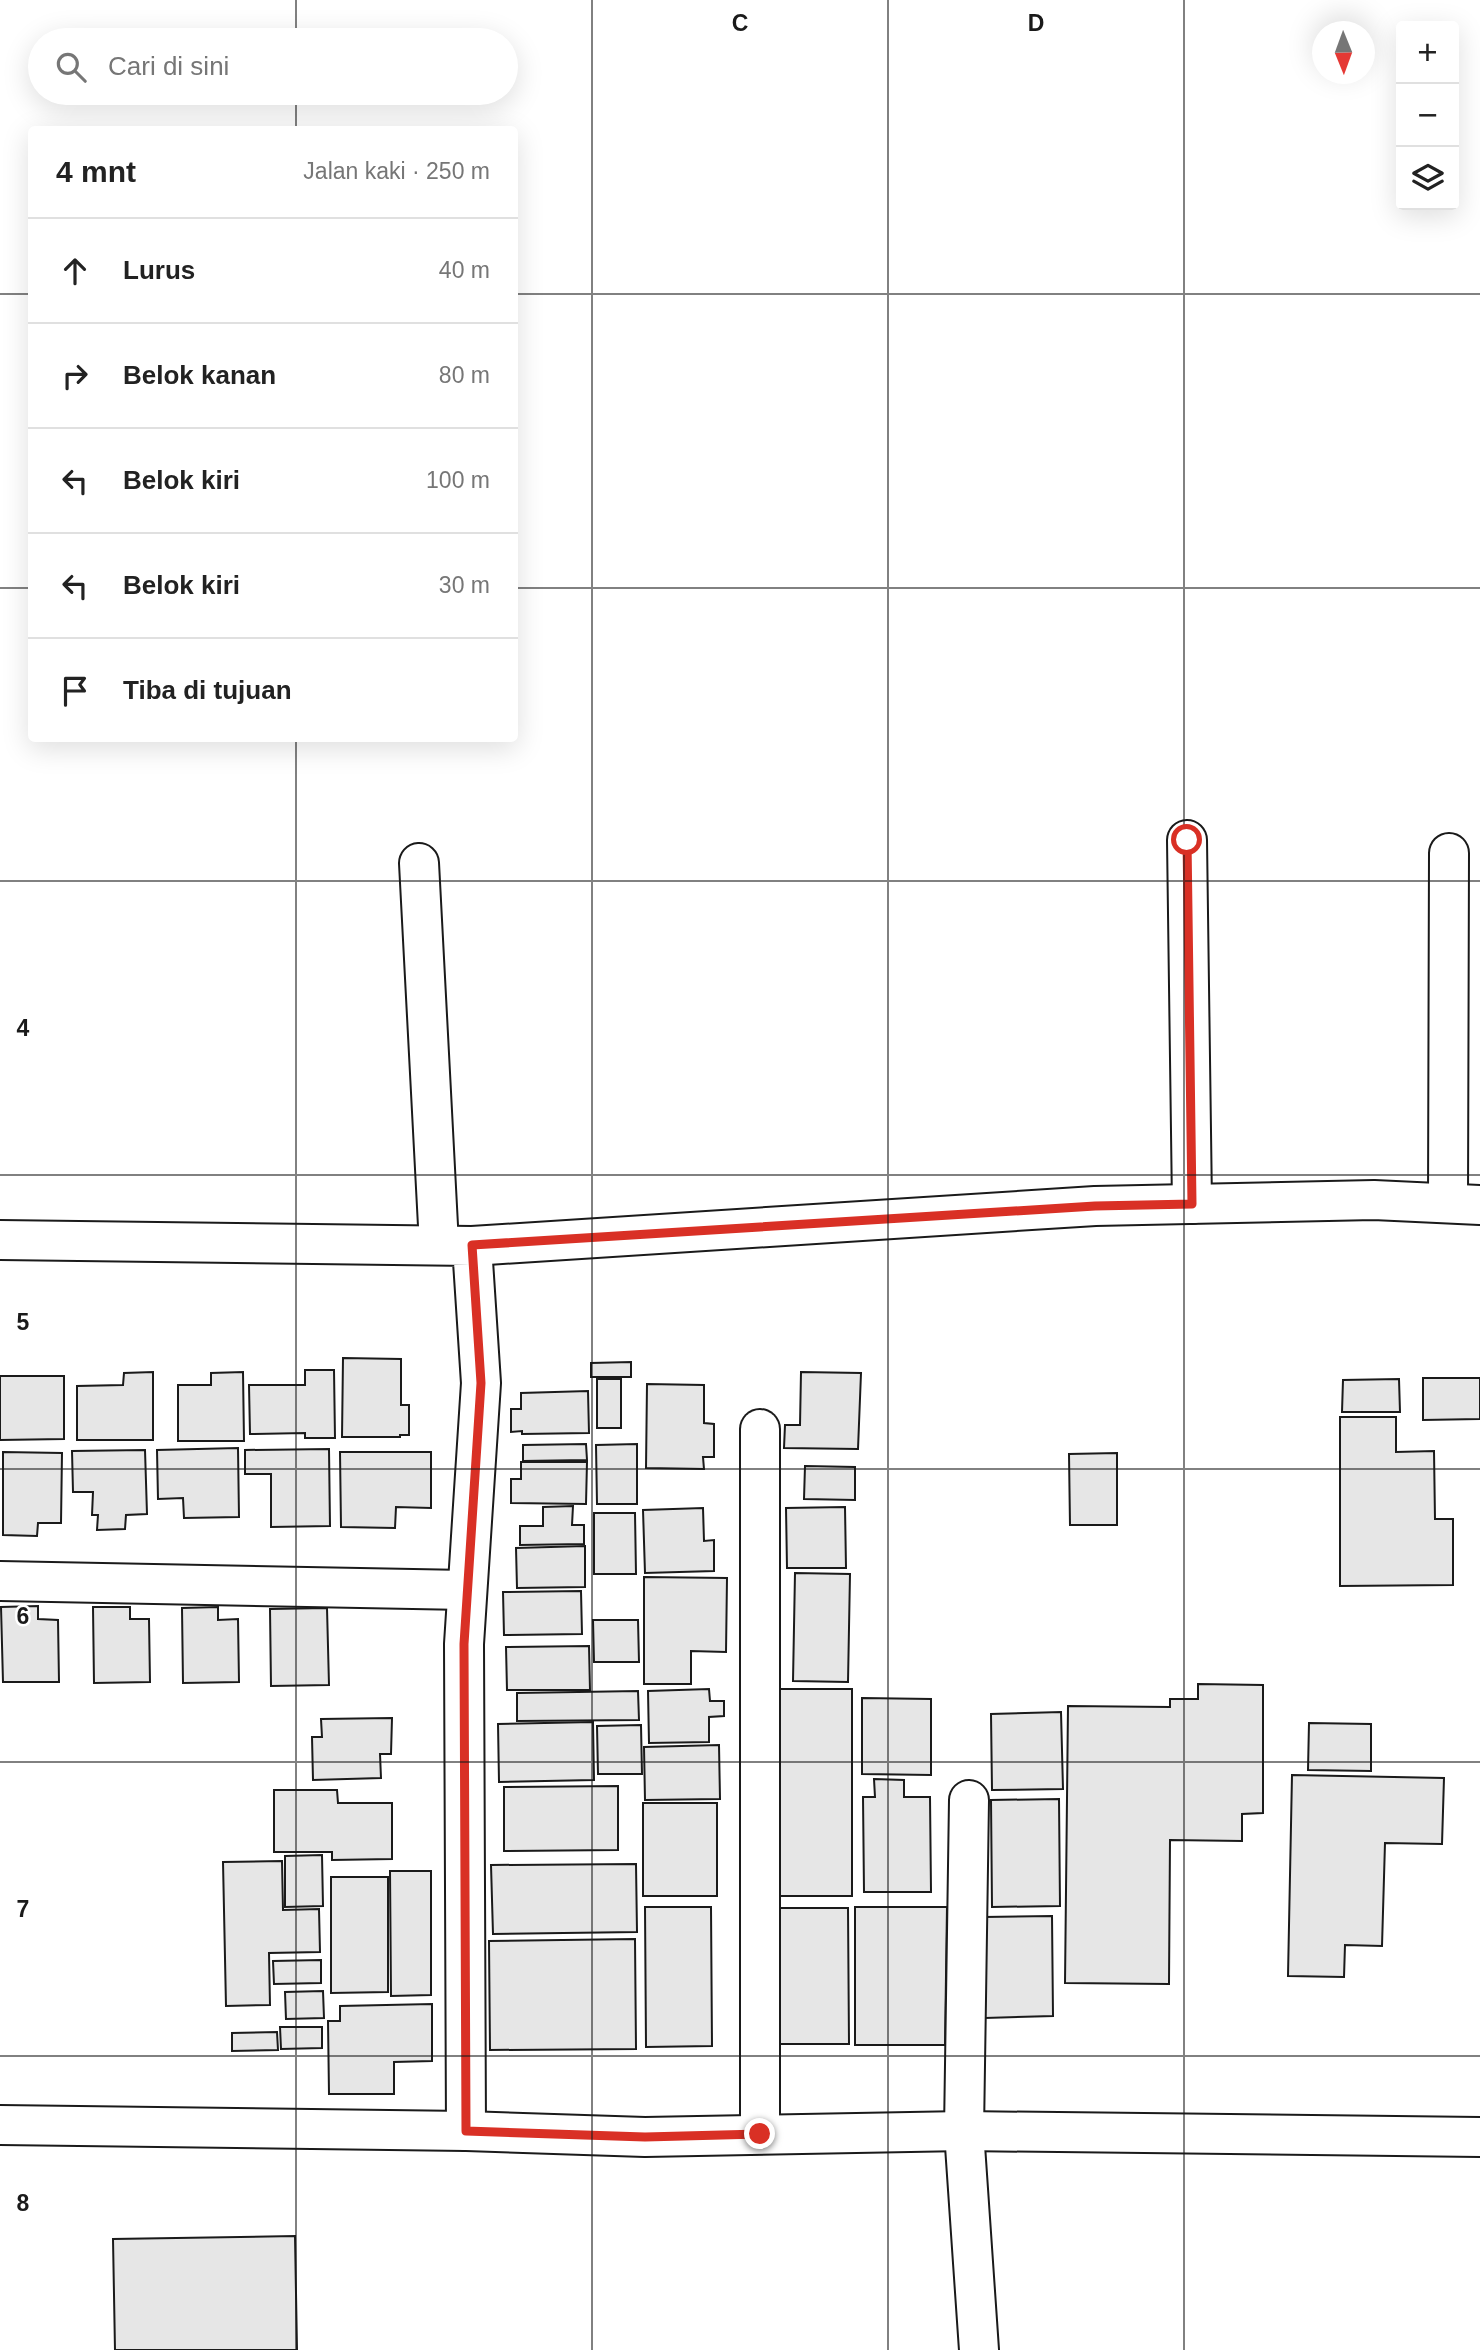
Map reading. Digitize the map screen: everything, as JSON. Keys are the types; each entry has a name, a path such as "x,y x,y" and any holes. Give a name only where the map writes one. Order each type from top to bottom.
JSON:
{"street":[{"path":"1187,840 1192,1204"},
{"path":"0,1240 455,1245 1095,1206 1374,1200 1464,1204 1449,853"},
{"path":"419,863 455,1245 481,1383 464,1644 466,2131"},
{"path":"760,1429 760,2134"},
{"path":"0,1581 466,1590"},
{"path":"969,1800 964,2131 979,2350"},
{"path":"0,2124 466,2131 645,2137 964,2131 1480,2137"}],"building":[{"path":"343,1358 401,1359 401,1405 409,1405 409,1435 342,1437"},
{"path":"631,1362 631,1377 591,1377 591,1363"},
{"path":"305,1370 334,1370 335,1438 305,1438 305,1433 250,1434 249,1385 305,1385"},
{"path":"153,1372 153,1440 77,1440 77,1386 123,1385 124,1373"},
{"path":"243,1372 244,1441 178,1441 178,1385 211,1385 211,1373"},
{"path":"801,1372 861,1373 858,1449 784,1448 785,1425 800,1425"},
{"path":"0,1376 64,1376 64,1439 0,1440"},
{"path":"1423,1378 1480,1378 1480,1419 1423,1420"},
{"path":"597,1379 621,1379 621,1428 597,1428"},
{"path":"1399,1379 1400,1412 1342,1412 1343,1380"},
{"path":"647,1384 704,1385 704,1423 714,1424 714,1457 703,1457 704,1469 646,1468"},
{"path":"588,1391 589,1433 511,1432 511,1409 521,1409 521,1393"},
{"path":"1340,1417 1396,1417 1396,1452 1434,1451 1435,1519 1453,1519 1453,1585 1340,1586"},
{"path":"586,1444 587,1460 523,1461 523,1445"},
{"path":"637,1444 637,1504 597,1504 596,1445"},
{"path":"238,1448 239,1517 184,1518 183,1498 158,1499 157,1450"},
{"path":"329,1449 330,1526 271,1527 271,1474 245,1474 245,1450"},
{"path":"145,1450 147,1514 126,1515 125,1529 97,1530 98,1515 92,1515 93,1492 73,1492 72,1451"},
{"path":"3,1452 62,1453 61,1523 38,1523 37,1536 3,1535"},
{"path":"340,1452 431,1452 431,1508 396,1507 395,1528 341,1527"},
{"path":"1117,1453 1117,1525 1070,1525 1069,1454"},
{"path":"521,1462 587,1462 586,1504 511,1503 511,1479 521,1479"},
{"path":"805,1466 855,1467 855,1500 804,1499"},
{"path":"573,1506 572,1525 584,1525 584,1544 520,1545 520,1526 543,1526 543,1507"},
{"path":"845,1507 846,1568 787,1568 786,1508"},
{"path":"703,1508 704,1541 714,1540 714,1571 645,1573 643,1510"},
{"path":"594,1513 635,1513 636,1574 594,1574"},
{"path":"585,1546 585,1587 517,1588 516,1548"},
{"path":"795,1573 850,1574 848,1682 793,1681"},
{"path":"644,1577 727,1578 726,1652 691,1651 691,1684 644,1684"},
{"path":"581,1591 582,1634 504,1635 503,1592"},
{"path":"38,1606 38,1619 58,1620 59,1682 3,1682 1,1607"},
{"path":"93,1607 130,1607 130,1619 149,1619 150,1682 94,1683"},
{"path":"218,1607 218,1620 238,1619 239,1682 183,1683 182,1608"},
{"path":"327,1608 329,1685 271,1686 270,1609"},
{"path":"593,1620 638,1620 639,1662 594,1662"},
{"path":"589,1646 590,1690 507,1690 506,1647"},
{"path":"1198,1684 1263,1685 1263,1813 1242,1814 1242,1841 1170,1840 1169,1984 1065,1983 1068,1706 1170,1707 1170,1699 1198,1699"},
{"path":"709,1689 710,1701 724,1701 724,1716 709,1717 709,1742 649,1743 648,1691"},
{"path":"778,1689 852,1689 852,1896 777,1896"},
{"path":"638,1691 639,1720 517,1721 517,1693"},
{"path":"862,1698 931,1699 931,1775 862,1774"},
{"path":"1061,1712 1063,1789 992,1790 991,1714"},
{"path":"392,1718 391,1754 380,1754 381,1778 313,1780 312,1737 322,1737 321,1719"},
{"path":"593,1722 594,1780 499,1782 498,1724"},
{"path":"1309,1723 1371,1724 1371,1771 1308,1770"},
{"path":"641,1725 642,1774 598,1774 597,1726"},
{"path":"719,1745 720,1799 645,1800 644,1747"},
{"path":"1292,1775 1444,1778 1442,1844 1385,1843 1382,1946 1345,1945 1344,1977 1288,1976"},
{"path":"874,1779 904,1780 904,1797 930,1797 931,1892 864,1892 863,1797 875,1797"},
{"path":"618,1786 618,1850 504,1851 504,1787"},
{"path":"274,1790 337,1790 338,1803 392,1803 392,1859 332,1860 332,1852 274,1852"},
{"path":"1059,1799 1060,1906 992,1907 991,1800"},
{"path":"643,1803 717,1803 717,1896 643,1896"},
{"path":"322,1855 323,1906 285,1907 285,1856"},
{"path":"282,1861 283,1910 319,1909 320,1952 269,1953 270,2005 226,2006 223,1862"},
{"path":"636,1864 637,1932 493,1934 491,1865"},
{"path":"390,1871 431,1871 431,1995 391,1996"},
{"path":"331,1877 388,1877 388,1992 331,1993"},
{"path":"645,1907 711,1907 712,2046 646,2047"},
{"path":"855,1907 947,1907 945,2045 855,2045"},
{"path":"771,1908 848,1908 849,2044 771,2044"},
{"path":"1052,1916 1053,2016 985,2018 984,1917"},
{"path":"635,1939 636,2049 490,2050 489,1941"},
{"path":"321,1960 321,1983 274,1984 273,1961"},
{"path":"323,1991 324,2018 286,2019 285,1992"},
{"path":"432,2004 432,2061 394,2062 394,2094 329,2094 328,2021 340,2021 340,2006"},
{"path":"280,2027 322,2027 322,2048 281,2049"},
{"path":"277,2032 278,2050 232,2051 232,2033"},
{"path":"295,2236 297,2350 115,2350 113,2239"}],"route":[{"path":"760,2134 645,2137 466,2131 464,1644 481,1383 472,1245 1095,1206 1192,1204 1187,840"}]}
